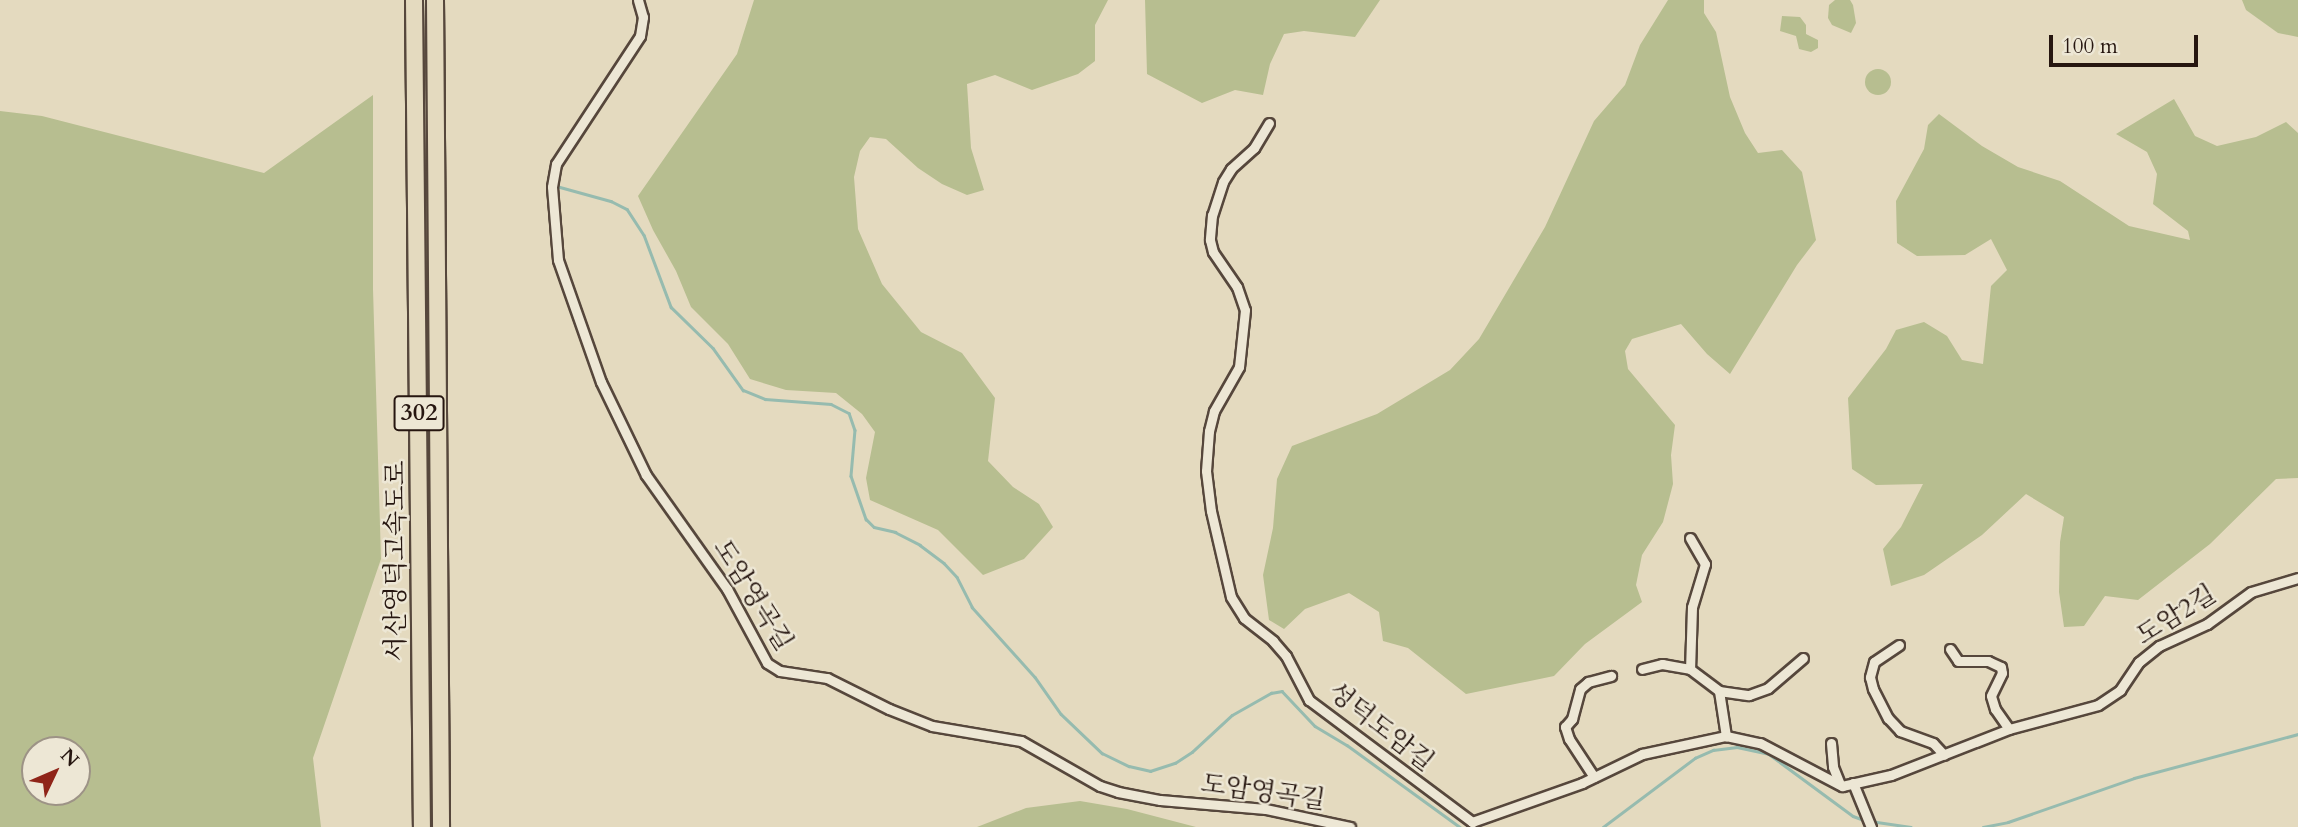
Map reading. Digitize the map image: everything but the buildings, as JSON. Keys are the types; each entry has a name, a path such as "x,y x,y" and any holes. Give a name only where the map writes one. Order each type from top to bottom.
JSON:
{"highway":[{"name":"서산영덕고속도로","path":"414,0 422,827"},
{"name":"서산영덕고속도로","path":"436,0 441,827"}],"street":[{"name":"도암영곡길","path":"638,0 643,18 640,36 561,155 553,173 558,260 601,382 646,475 727,589 767,663 780,671 827,678 889,709 932,726 1021,741 1100,786 1118,792 1160,800 1278,811 1350,827"},
{"name":"성덕도암길","path":"1269,122 1264,136 1231,169 1223,182 1212,215 1210,240 1213,252 1237,287 1245,310 1239,367 1214,411 1209,431 1206,471 1211,510 1231,597 1244,618 1273,641 1286,656 1298,684 1309,699 1472,822 1594,777"},
{"path":"1690,538 1705,564 1692,607 1690,669"},
{"name":"도암2길","path":"1853,783 1891,775 2009,729 2098,705 2120,690 2139,662 2159,646 2207,624 2252,592 2298,578"},
{"path":"1899,645 1874,662 1870,677 1873,689 1888,718 1900,731 1933,743 1944,755"},
{"path":"1950,649 1958,661 1988,661 2001,667 2002,673 1991,696 1995,709 2009,729"},
{"path":"1642,670 1662,664 1690,669 1720,691 1749,695 1761,691 1803,658"},
{"path":"1611,676 1588,682 1580,690 1572,719 1565,727 1569,739 1594,777 1642,754 1726,736 1760,743 1827,780 1840,784 1853,783 1871,827"},
{"path":"1720,691 1726,736"},
{"path":"1831,743 1833,767 1840,784"}],"green space":[{"path":"754,0 1108,0 1095,25 1095,61 1078,74 1032,90 995,75 967,84 971,148 984,190 967,195 942,184 918,168 886,139 870,137 860,151 854,177 858,229 882,284 921,332 962,353 995,398 988,461 1013,487 1039,504 1053,527 1024,559 983,575 938,530 870,500 866,478 875,432 862,414 836,393 786,390 750,379 728,344 691,307 676,271 653,230 638,196 737,54"},
{"path":"1145,0 1380,0 1355,37 1304,31 1284,34 1270,64 1263,95 1235,90 1202,103 1147,74"},
{"path":"1668,0 1704,0 1704,13 1716,32 1730,97 1745,133 1758,153 1782,150 1802,172 1816,240 1797,265 1730,374 1707,354 1681,324 1632,339 1625,351 1628,369 1675,425 1671,455 1673,484 1663,522 1642,555 1636,585 1642,602 1585,644 1554,676 1466,694 1408,648 1383,641 1379,612 1349,593 1305,609 1284,629 1269,620 1263,575 1273,528 1277,479 1292,446 1377,414 1450,370 1479,339 1545,227 1594,121 1625,85 1640,45"},
{"path":"1835,0 1850,0 1853,5 1856,23 1851,33 1832,25 1828,18 1829,5"},
{"path":"2242,0 2298,0 2298,37 2278,33 2246,10"},
{"path":"1782,16 1800,17 1806,25 1806,34 1818,40 1818,48 1811,52 1799,49 1796,36 1780,31"},
{"path":"1878,69 1888,72 1891,82 1888,92 1878,95 1868,92 1865,82 1868,72"},
{"path":"373,95 373,289 381,559 313,758 321,827 0,827 0,111 42,116 264,173"},
{"path":"2174,99 2195,136 2217,146 2256,137 2286,122 2298,133 2298,478 2276,479 2210,544 2138,600 2105,596 2084,626 2064,627 2059,592 2060,542 2064,517 2026,494 1982,535 1924,575 1891,586 1883,549 1901,527 1923,484 1876,485 1852,469 1848,398 1886,349 1896,330 1924,322 1947,336 1962,360 1983,364 1991,286 2007,270 1991,239 1965,255 1917,256 1897,243 1896,201 1924,149 1928,125 1939,114 1982,146 2018,167 2060,181 2129,226 2190,240 2188,231 2153,204 2157,174 2147,152 2116,134"},
{"path":"1080,801 1127,809 1196,827 977,827 1026,808"}],"waterway":[{"path":"560,187 611,201 627,209 644,235 671,307 713,348 743,390 765,399 831,404 849,413 855,430 851,476 866,519 874,527 895,532 920,545 944,563 957,577 972,607 1035,677 1061,714 1102,753 1129,766 1150,771 1175,763 1192,752 1232,715 1271,693 1282,691 1315,726 1347,745 1460,827"},
{"path":"1983,827 2008,822 2134,778 2298,734"},
{"path":"1603,827 1695,758 1713,750 1737,747 1769,754 1853,816 1864,820"},
{"path":"1870,821 1911,827"}]}
